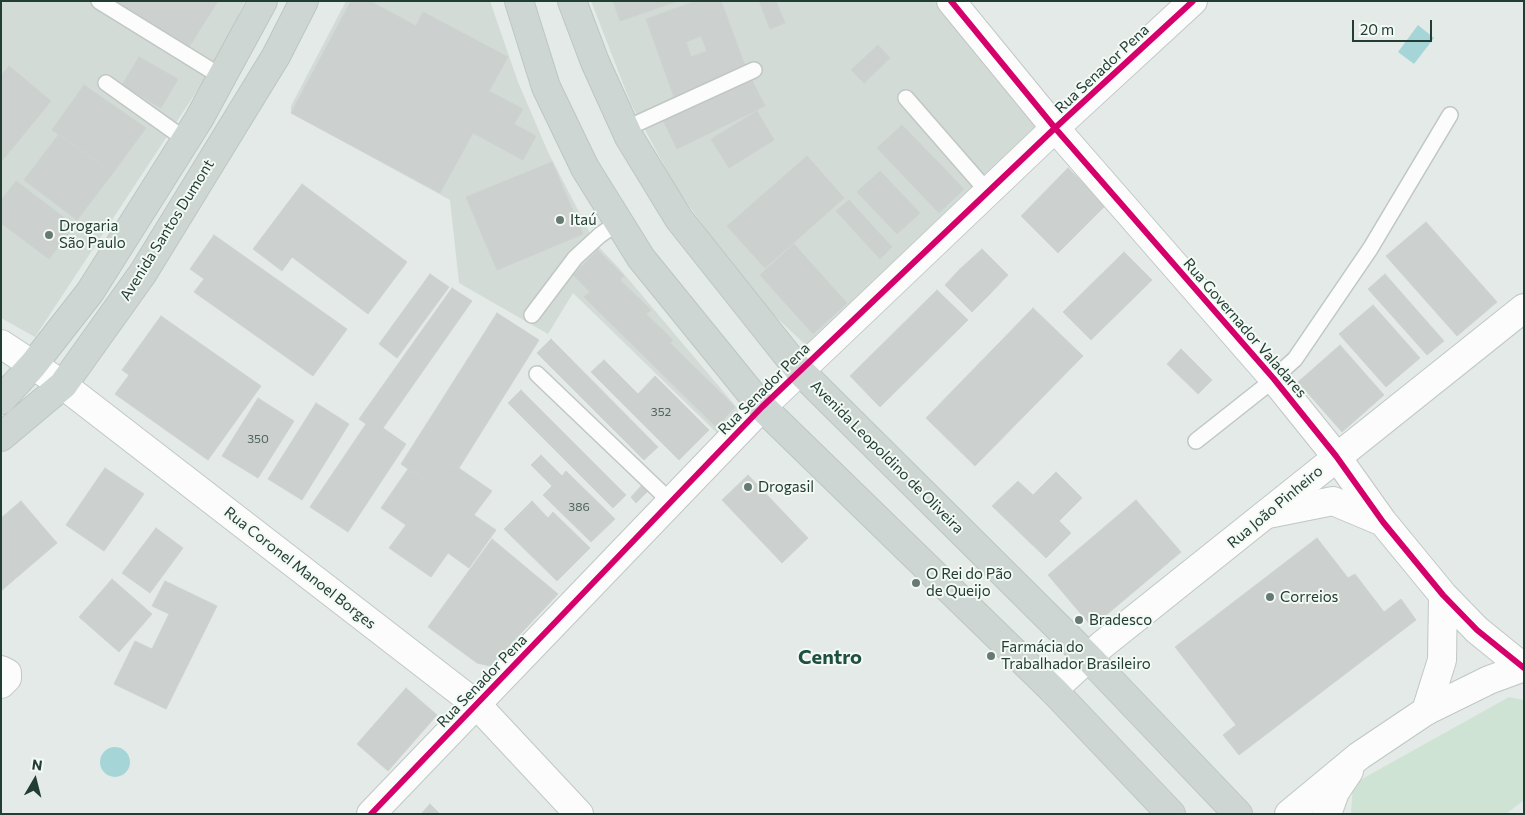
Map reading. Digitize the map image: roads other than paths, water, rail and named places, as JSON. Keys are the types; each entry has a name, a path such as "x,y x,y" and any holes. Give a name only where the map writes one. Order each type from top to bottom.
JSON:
{"main road":[{"path":"1,400 33,365 90,292 186,140 263,1"},
{"name":"Avenida Santos Dumont","path":"1,437 63,385 142,272 276,56 304,1"},
{"path":"519,1 546,87 585,168 641,258 762,406 1054,690 1171,814"},
{"name":"Avenida Leopoldino de Oliveira","path":"574,2 595,62 625,129 679,219 799,370 1088,657 1238,814"}],"street":[{"name":"Rua Governador Valadares","path":"950,1 1055,128 1274,380 1336,456 1383,522 1443,595 1477,630 1524,667"},
{"name":"Rua Senador Pena","path":"371,814 762,406 1055,128 1194,1"},
{"name":"Rua João Pinheiro","path":"1054,690 1088,657 1268,514 1336,456 1524,308"},
{"name":"Rua Coronel Manoel Borges","path":"1,344 63,385 477,705 580,814"},
{"name":"Rua Governador Valadares","path":"1268,514 1333,501 1383,522"},
{"path":"1426,710 1442,660 1443,595"},
{"path":"1288,814 1360,756 1426,710 1489,680 1524,667"},
{"path":"1,670 6,673 7,678 1,684"},
{"path":"1327,814 1335,792 1360,756"}],"lane":[{"path":"98,1 222,77"},
{"path":"625,129 754,70"},
{"path":"106,83 186,140"},
{"path":"906,98 988,192"},
{"path":"1196,441 1274,380 1295,359 1370,249 1450,115"},
{"path":"532,315 575,258 600,235 619,222"},
{"path":"537,374 671,502"}],"water":[{"path":"1418,25 1434,38 1414,64 1398,52"},
{"path":"115,747 121,748 129,756 129,768 121,776 115,777 109,776 101,768 100,762 101,756 109,748"}],"place":[{"name":"Itaú","path":"560,220"},
{"name":"Drogaria São Paulo","path":"49,235"},
{"name":"Drogasil","path":"748,487"},
{"name":"O Rei do Pão de Queijo","path":"916,583"},
{"name":"Correios","path":"1270,597"},
{"name":"Bradesco","path":"1079,620"},
{"name":"Farmácia do Trabalhador Brasileiro","path":"991,656"}],"district":[{"name":"Centro","path":"830,657"}]}
